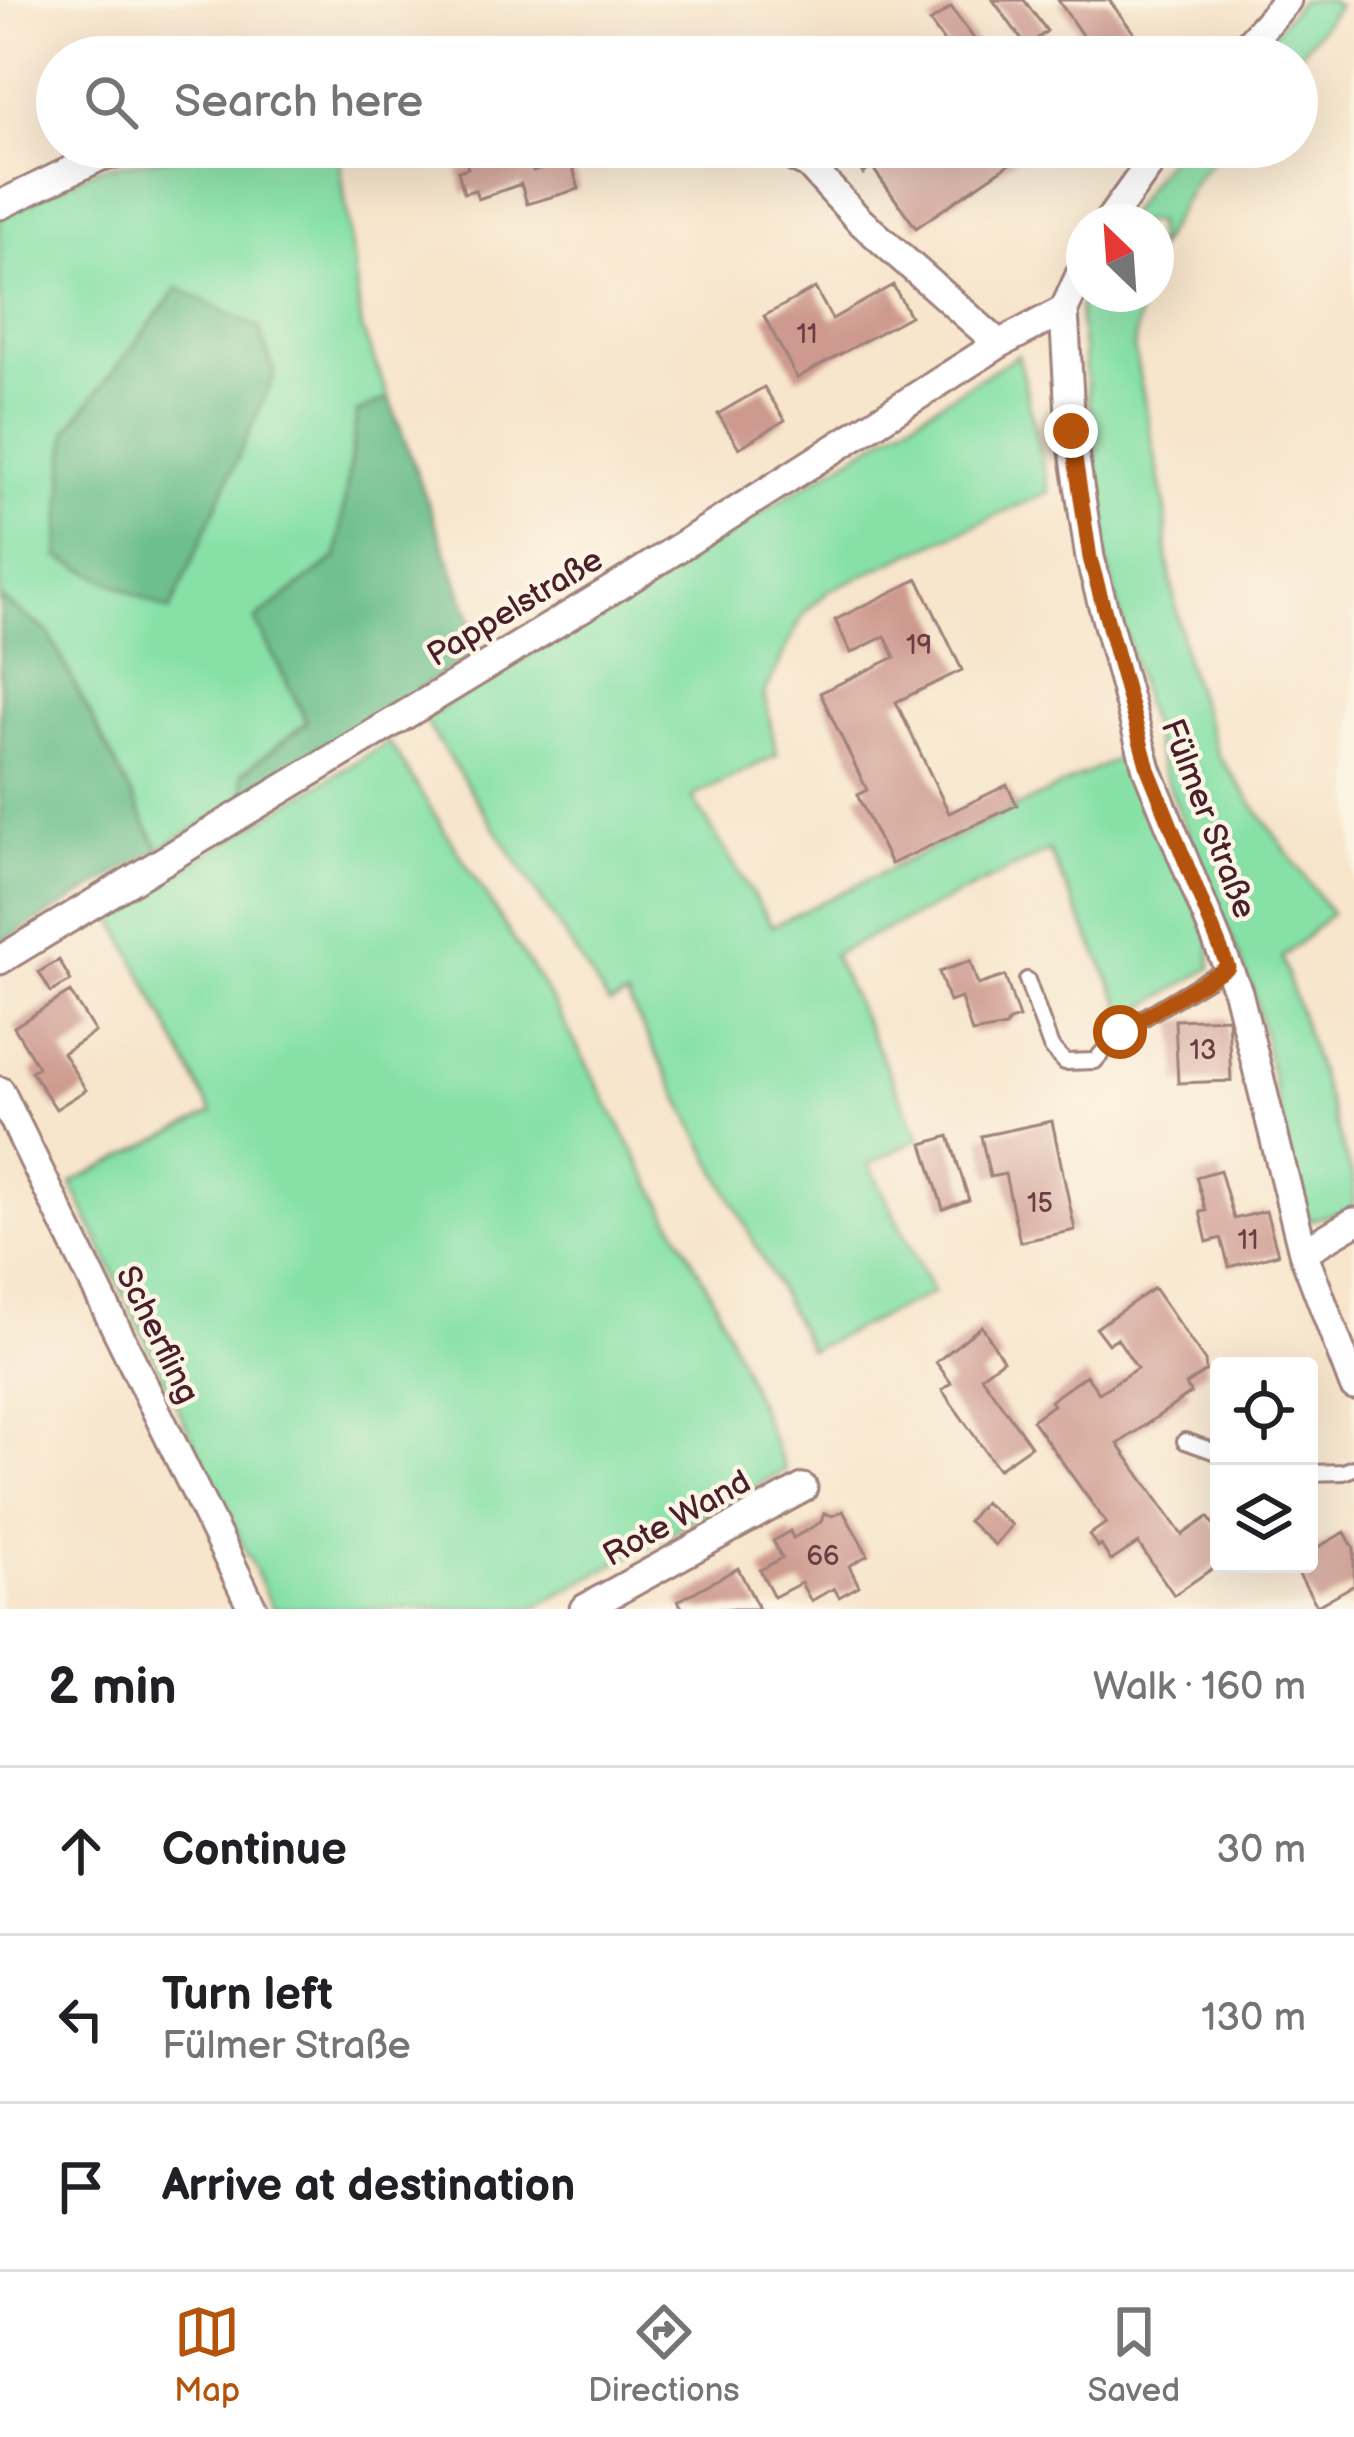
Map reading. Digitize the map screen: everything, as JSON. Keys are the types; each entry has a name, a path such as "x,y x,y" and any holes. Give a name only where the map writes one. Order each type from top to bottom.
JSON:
{"street":[{"path":"1255,36 1287,0"},
{"path":"0,205 76,168"},
{"path":"812,168 859,220 998,344"},
{"path":"1121,204 1147,168"},
{"name":"Fülmer Straße","path":"1066,306 1071,431 1090,558 1148,769 1238,992 1303,1252 1354,1386"},
{"name":"Pappelstraße","path":"0,960 631,578 998,344 1064,310"},
{"name":"Scherfling","path":"0,1090 253,1609"},
{"path":"1303,1252 1354,1222"},
{"name":"Rote Wand","path":"584,1609 803,1488"}],"lane":[{"path":"1027,980 1051,1047 1065,1062 1082,1064 1095,1061 1120,1032 1228,967"},
{"path":"1185,1441 1210,1450"},
{"path":"1318,1473 1354,1468"}],"green space":[{"path":"1301,0 1329,0 1338,6 1314,36 1269,36"},
{"path":"98,168 341,168 362,329 389,398 357,412 337,557 255,620 307,722 242,773 246,799 159,849 48,632 0,598 0,217"},
{"path":"1161,168 1205,168 1174,218 1174,204 1135,204"},
{"path":"178,288 259,328 275,374 170,611 58,557 67,431"},
{"path":"1079,312 1139,312 1134,348 1166,512 1167,558 1186,663 1218,755 1331,914 1282,958 1354,1182 1354,1208 1303,1222 1255,995 1161,767 1105,557"},
{"path":"1018,355 1049,492 830,590 804,613 764,694 777,755 692,797 772,926 1131,752 1210,939 1211,968 1127,1017 1049,851 833,955 920,1138 869,1164 933,1293 810,1350 627,997 609,1004 424,719"},
{"path":"389,398 482,649 246,799 242,774 307,722 255,620 337,557 357,412"},
{"path":"0,598 48,632 159,849 0,943"},
{"path":"389,742 554,1004 715,1301 785,1470 532,1609 273,1609 71,1183 212,1113 111,913"}],"building":[{"path":"993,0 1024,0 1047,31 1041,36 1019,36"},
{"path":"1058,0 1109,0 1136,36 1083,36"},
{"path":"951,7 972,36 940,36 930,22"},
{"path":"573,168 579,189 527,204 521,184 478,199 475,190 464,193 458,171"},
{"path":"873,168 1003,168 916,228"},
{"path":"893,285 910,316 797,378 764,316 815,288 832,319"},
{"path":"764,387 785,420 739,448 718,414"},
{"path":"918,579 962,670 896,702 949,813 1007,785 1017,805 891,864 857,795 867,790 820,693 895,657 885,636 851,653 835,620"},
{"path":"59,960 71,981 51,992 39,972"},
{"path":"970,961 978,985 1005,976 1019,1018 1006,1027 972,1033 961,998 949,1002 939,972"},
{"path":"70,992 95,1032 63,1053 86,1090 56,1109 31,1071 38,1067 14,1027"},
{"path":"1228,1018 1231,1081 1178,1083 1175,1020"},
{"path":"1052,1121 1075,1230 1020,1242 1005,1174 990,1177 981,1136"},
{"path":"949,1136 969,1200 943,1209 923,1144"},
{"path":"1220,1170 1234,1219 1266,1211 1278,1254 1229,1267 1221,1238 1207,1242 1200,1212 1206,1211 1196,1177"},
{"path":"1154,1288 1205,1361 1206,1371 1186,1385 1191,1393 1118,1444 1182,1535 1210,1520 1210,1570 1174,1595 1138,1543 1111,1561 1098,1547 1089,1535 1106,1523 1032,1420 1086,1375 1099,1393 1137,1368 1117,1338 1108,1344 1096,1328"},
{"path":"982,1326 1003,1360 981,1376 1031,1446 998,1469 942,1390 951,1383 936,1362"},
{"path":"984,1502 1012,1525 995,1545 968,1521"},
{"path":"843,1511 868,1555 849,1566 859,1586 839,1597 834,1588 811,1601 801,1583 774,1597 760,1570 782,1558 773,1541 790,1531 793,1538 821,1522 824,1513 833,1516"},
{"path":"1345,1532 1354,1549 1354,1585 1317,1606 1298,1573 1318,1573 1318,1547"},
{"path":"738,1568 759,1609 683,1609 678,1601"}],"route":[{"path":"1071,431 1090,558 1148,769 1228,967 1120,1032"}]}
